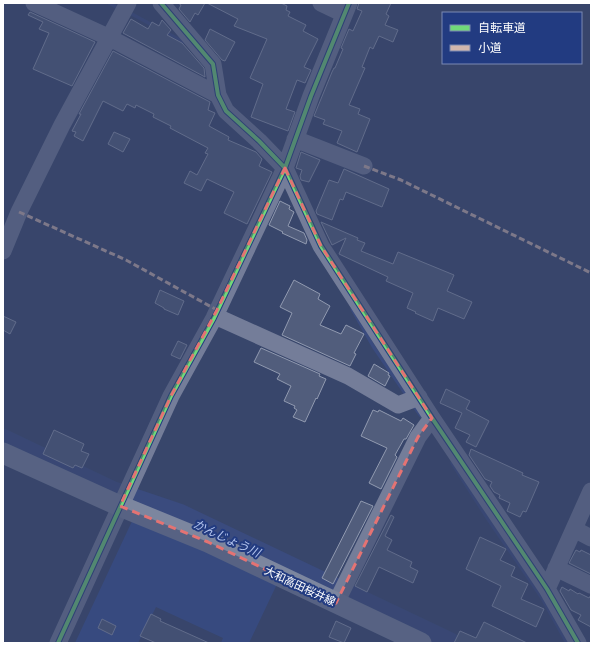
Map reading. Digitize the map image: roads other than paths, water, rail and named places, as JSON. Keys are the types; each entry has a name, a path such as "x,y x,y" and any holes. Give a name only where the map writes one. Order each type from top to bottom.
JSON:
{"main road":[{"name":"大和高田桜井線","path":"3,453 123,500 208,542 339,597 415,642"}],"street":[{"path":"34,3 110,38 218,95"},
{"path":"3,251 62,125 128,3"},
{"path":"161,3 213,64 218,95 226,111 259,141 285,168 321,246 432,418 547,589 578,643"},
{"path":"58,643 171,396 215,316 285,168 311,96 347,8 321,3"},
{"path":"295,139 364,166"},
{"path":"215,316 348,376 398,405 419,397"},
{"path":"339,597 418,437 432,418"},
{"path":"547,589 591,491"},
{"path":"574,529 591,538"},
{"path":"556,568 591,585"}],"waterway":[{"path":"109,3 120,9"},
{"path":"128,12 154,26"},
{"path":"165,32 184,42"},
{"path":"352,309 373,346 407,396"},
{"path":"413,405 421,416"},
{"name":"かんじょう川","path":"3,440 112,492 180,515 449,643"},
{"path":"452,463 542,598 567,643"}]}
